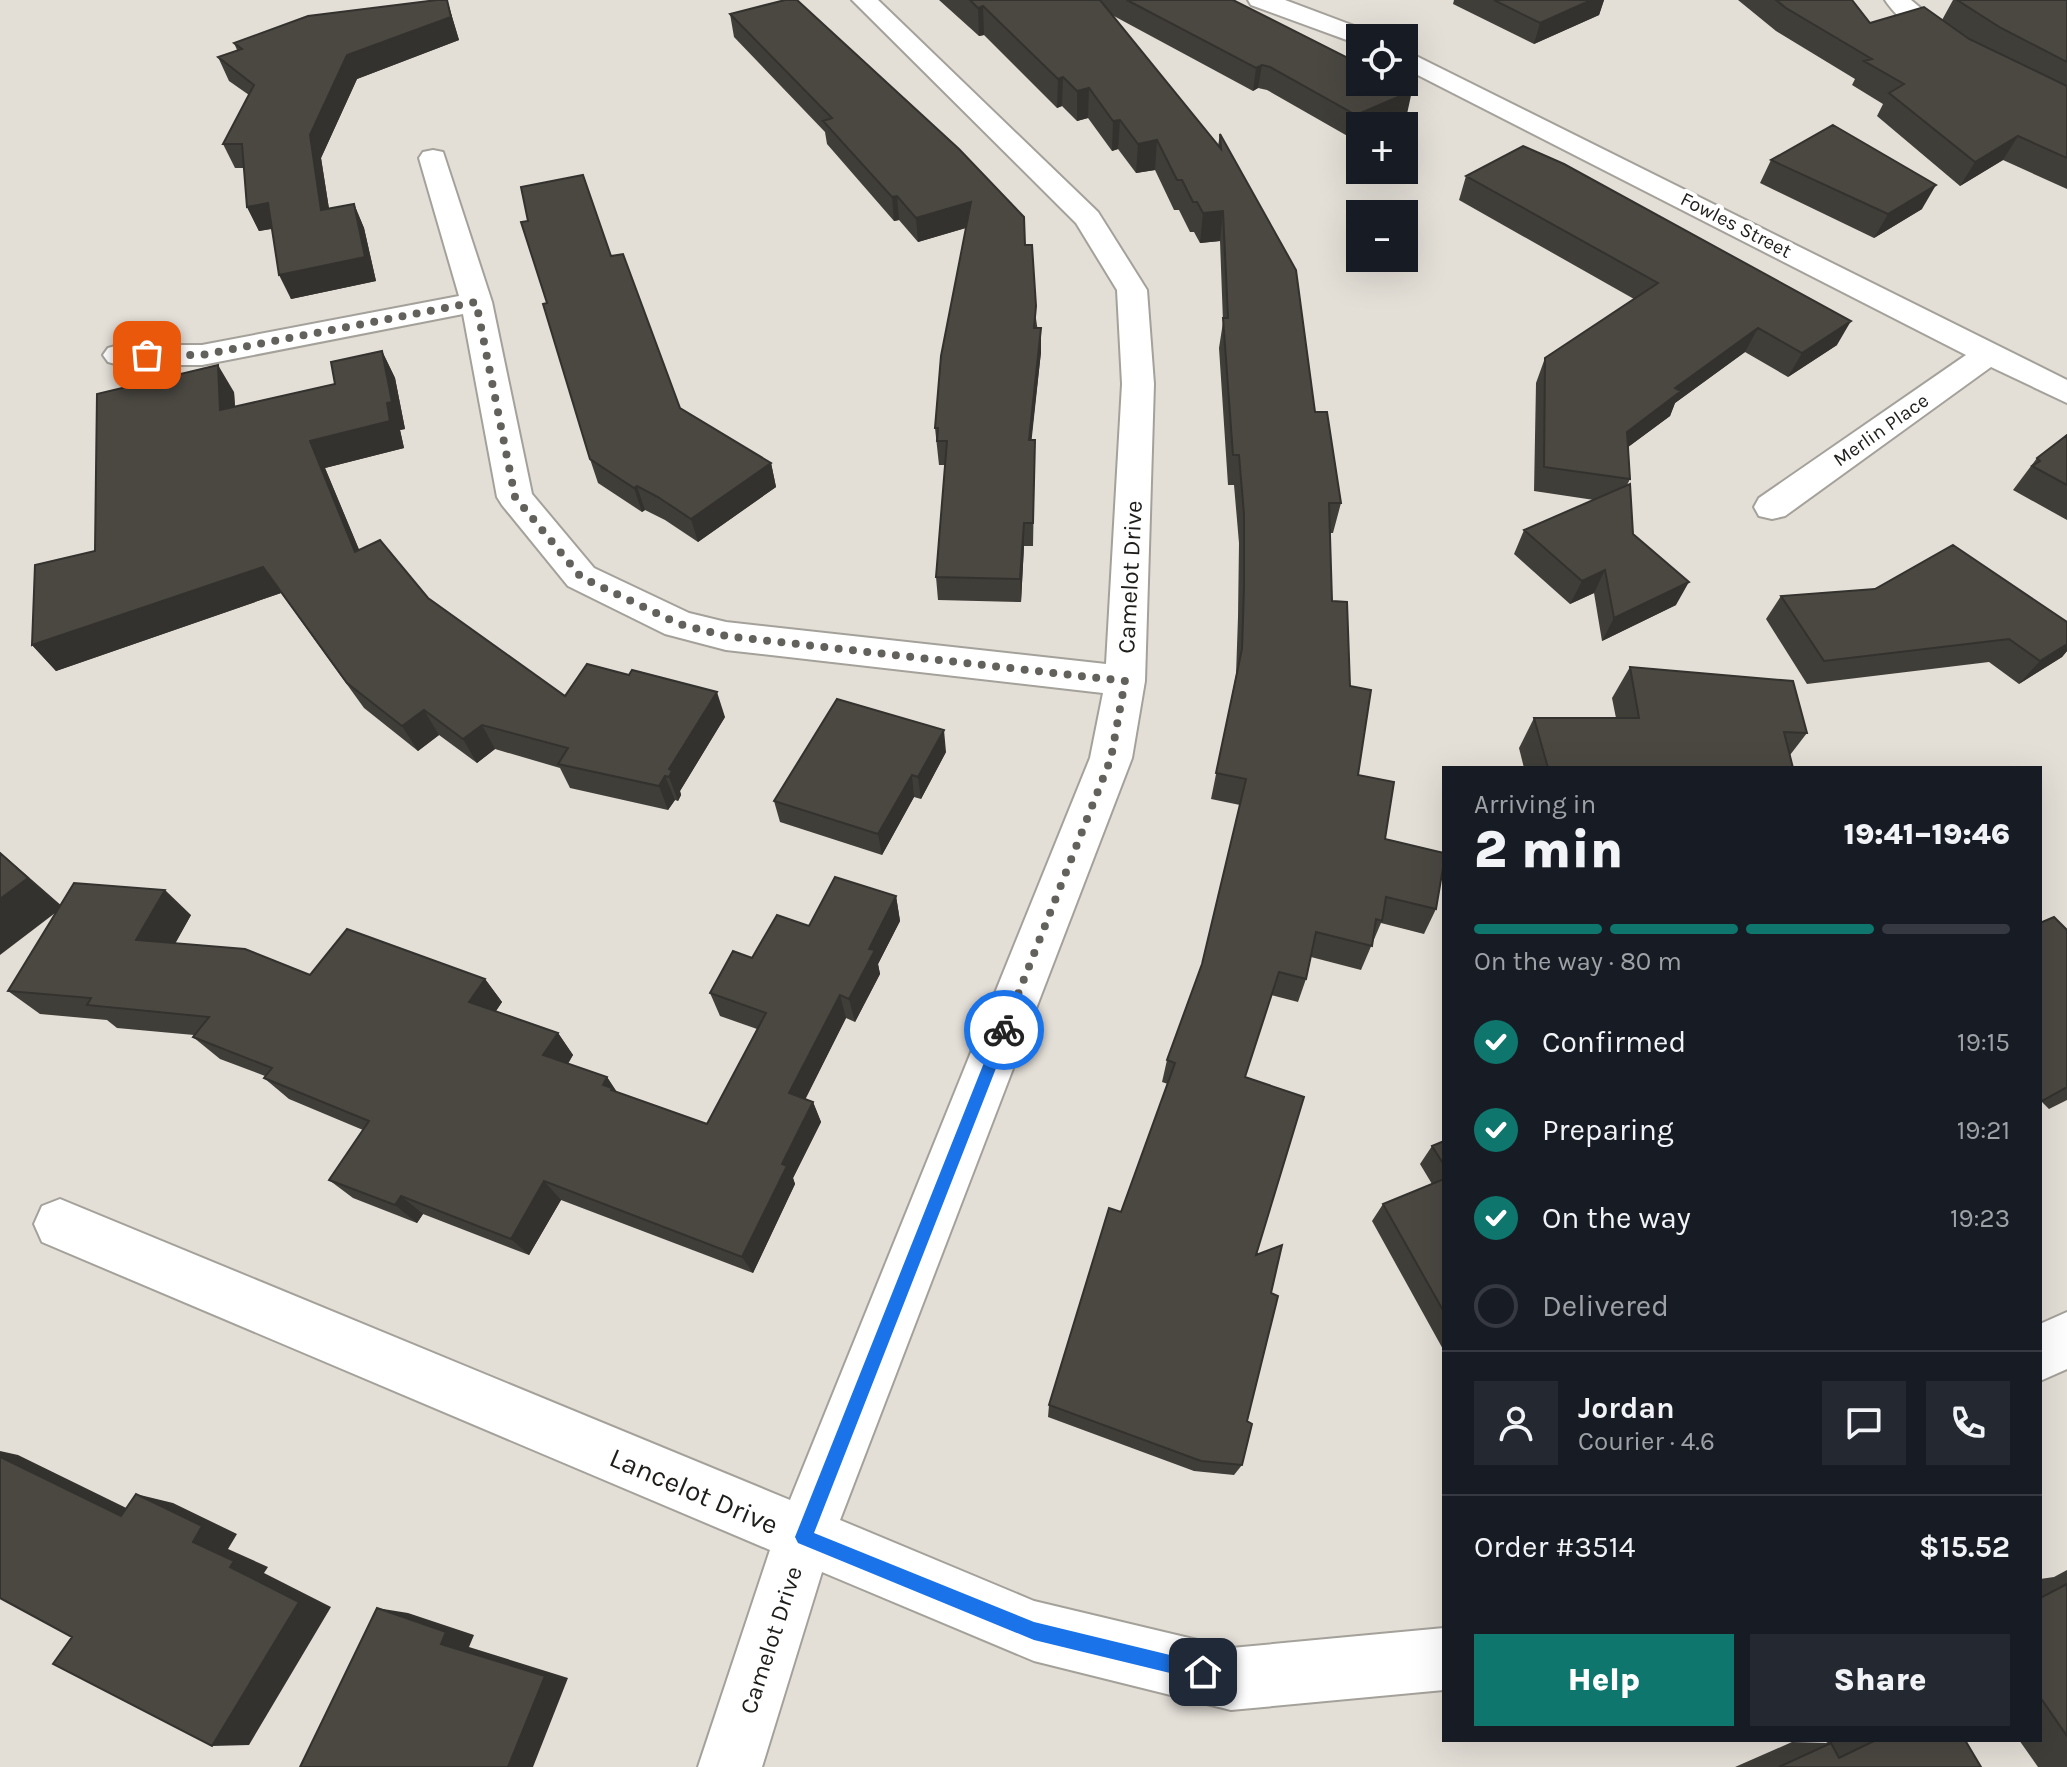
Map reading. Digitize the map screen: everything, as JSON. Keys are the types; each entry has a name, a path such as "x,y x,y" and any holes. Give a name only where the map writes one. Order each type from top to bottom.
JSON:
{"street":[{"name":"Camelot Drive","path":"730,1767 804,1537 1111,758 1125,681 1138,384 1132,290 1088,218 864,0"},
{"path":"1260,0 1346,30"},
{"path":"1316,18 1341,0"},
{"path":"1897,0 1934,34 1978,62"},
{"name":"Fowles Street","path":"1418,65 2067,393"},
{"path":"433,158 476,302 515,497 581,577 679,624 726,636 1125,681"},
{"path":"119,355 202,355 476,302"},
{"name":"Merlin Place","path":"1772,507 1990,353"},
{"name":"Lancelot Drive","path":"60,1224 1034,1631 1231,1679 1442,1659"},
{"path":"2042,1353 2067,1339"}],"building":[{"path":"447,0 451,17 347,55 310,135 321,210 354,204 365,257 279,275 268,203 247,207 242,144 223,144 254,85 218,57 242,49 234,43 308,16"},
{"path":"785,0 797,0 959,149 1024,217 1025,245 1032,245 1036,306 1034,328 1041,328 1029,440 1035,440 1033,523 1024,523 1020,579 936,577 947,441 937,441 938,428 935,428 941,356 971,202 916,218 897,196 892,197 823,121 832,118 730,14"},
{"path":"970,0 1100,0 1221,149 1220,134 1296,270 1315,412 1327,412 1341,503 1329,503 1332,601 1347,602 1350,686 1371,690 1358,775 1394,782 1385,839 1442,853 1436,909 1386,897 1382,921 1376,919 1372,946 1316,932 1306,979 1279,972 1245,1077 1304,1097 1256,1255 1282,1245 1271,1293 1278,1296 1247,1421 1252,1424 1242,1465 1201,1461 1049,1405 1109,1208 1121,1212 1175,1063 1167,1060 1202,964 1246,779 1216,773 1242,649 1244,588 1244,514 1239,455 1233,455 1223,318 1228,318 1223,211 1203,213 1197,202 1193,202 1182,180 1177,180 1157,140 1138,144 1120,120 1113,121 1089,88 1077,91 1063,77 1058,79 983,6 978,8"},
{"path":"1127,0 1233,0 1346,57 1346,96 1400,96 1363,112 1351,112 1270,67 1262,65 1256,68"},
{"path":"1494,0 1591,0 1540,23"},
{"path":"1776,0 1852,0 1870,23 1924,7 1969,39 2067,86 2067,158 2018,136 1975,162 1889,93 1904,84 1864,61 1872,59"},
{"path":"1957,0 2067,0 2067,62 2001,28"},
{"path":"1833,125 1936,185 1888,214 1771,160"},
{"path":"1523,146 1564,164 1851,321 1802,353 1758,328 1675,388 1681,391 1627,432 1630,479 1544,467 1545,358 1658,283 1466,176"},
{"path":"583,175 611,256 623,254 680,408 771,463 691,519 658,497 637,486 634,488 590,459 521,222 528,221 521,187"},
{"path":"382,351 392,402 387,403 390,421 310,441 355,552 380,540 428,598 565,696 587,664 629,675 632,670 717,692 669,769 672,771 669,777 665,776 659,786 558,764 568,748 482,725 463,739 424,710 402,726 347,683 263,567 32,645 35,565 95,551 97,394 218,365 220,410 335,384 331,362"},
{"path":"2067,435 2067,485 2032,466 2040,461 2037,458"},
{"path":"1630,484 1633,534 1689,582 1614,618 1605,570 1582,581 1524,530"},
{"path":"1953,545 2067,622 2067,644 2040,661 2009,639 1824,661 1781,596 1875,589"},
{"path":"1630,667 1793,681 1807,733 1784,732 1792,766 1547,766 1534,718 1639,718"},
{"path":"837,699 944,730 918,777 912,775 878,834 774,801"},
{"path":"0,853 28,878 0,899"},
{"path":"835,877 896,896 869,949 875,950 849,999 840,995 789,1093 813,1102 782,1164 787,1166 742,1257 544,1181 511,1239 401,1196 395,1205 329,1180 369,1121 264,1078 272,1068 193,1037 209,1017 87,1005 91,998 8,991 74,883 165,890 136,940 245,949 310,975 347,929 485,979 469,1002 558,1033 543,1055 607,1077 603,1085 611,1090 707,1124 766,1013 710,993 733,951 752,958 777,915 809,926"},
{"path":"2054,917 2067,930 2067,1087 2042,1101 2042,922"},
{"path":"1442,1142 1442,1162 1432,1146"},
{"path":"1442,1180 1442,1308 1383,1204"},
{"path":"0,1457 121,1516 136,1494 202,1526 193,1542 234,1561 230,1567 299,1602 212,1746 53,1664 72,1637 0,1598"},
{"path":"2067,1584 2067,1736 2042,1700 2042,1597"},
{"path":"377,1608 446,1632 441,1644 545,1676 508,1767 300,1767"},
{"path":"1872,1742 1966,1742 1981,1767 1779,1767 1831,1743 1839,1758"}],"way so far":[{"path":"147,355 202,355 476,302 515,497 581,577 679,624 726,636 1125,681 1111,758 1004,1030"}],"route":[{"path":"1004,1030 804,1537 1034,1631 1203,1672"}]}
